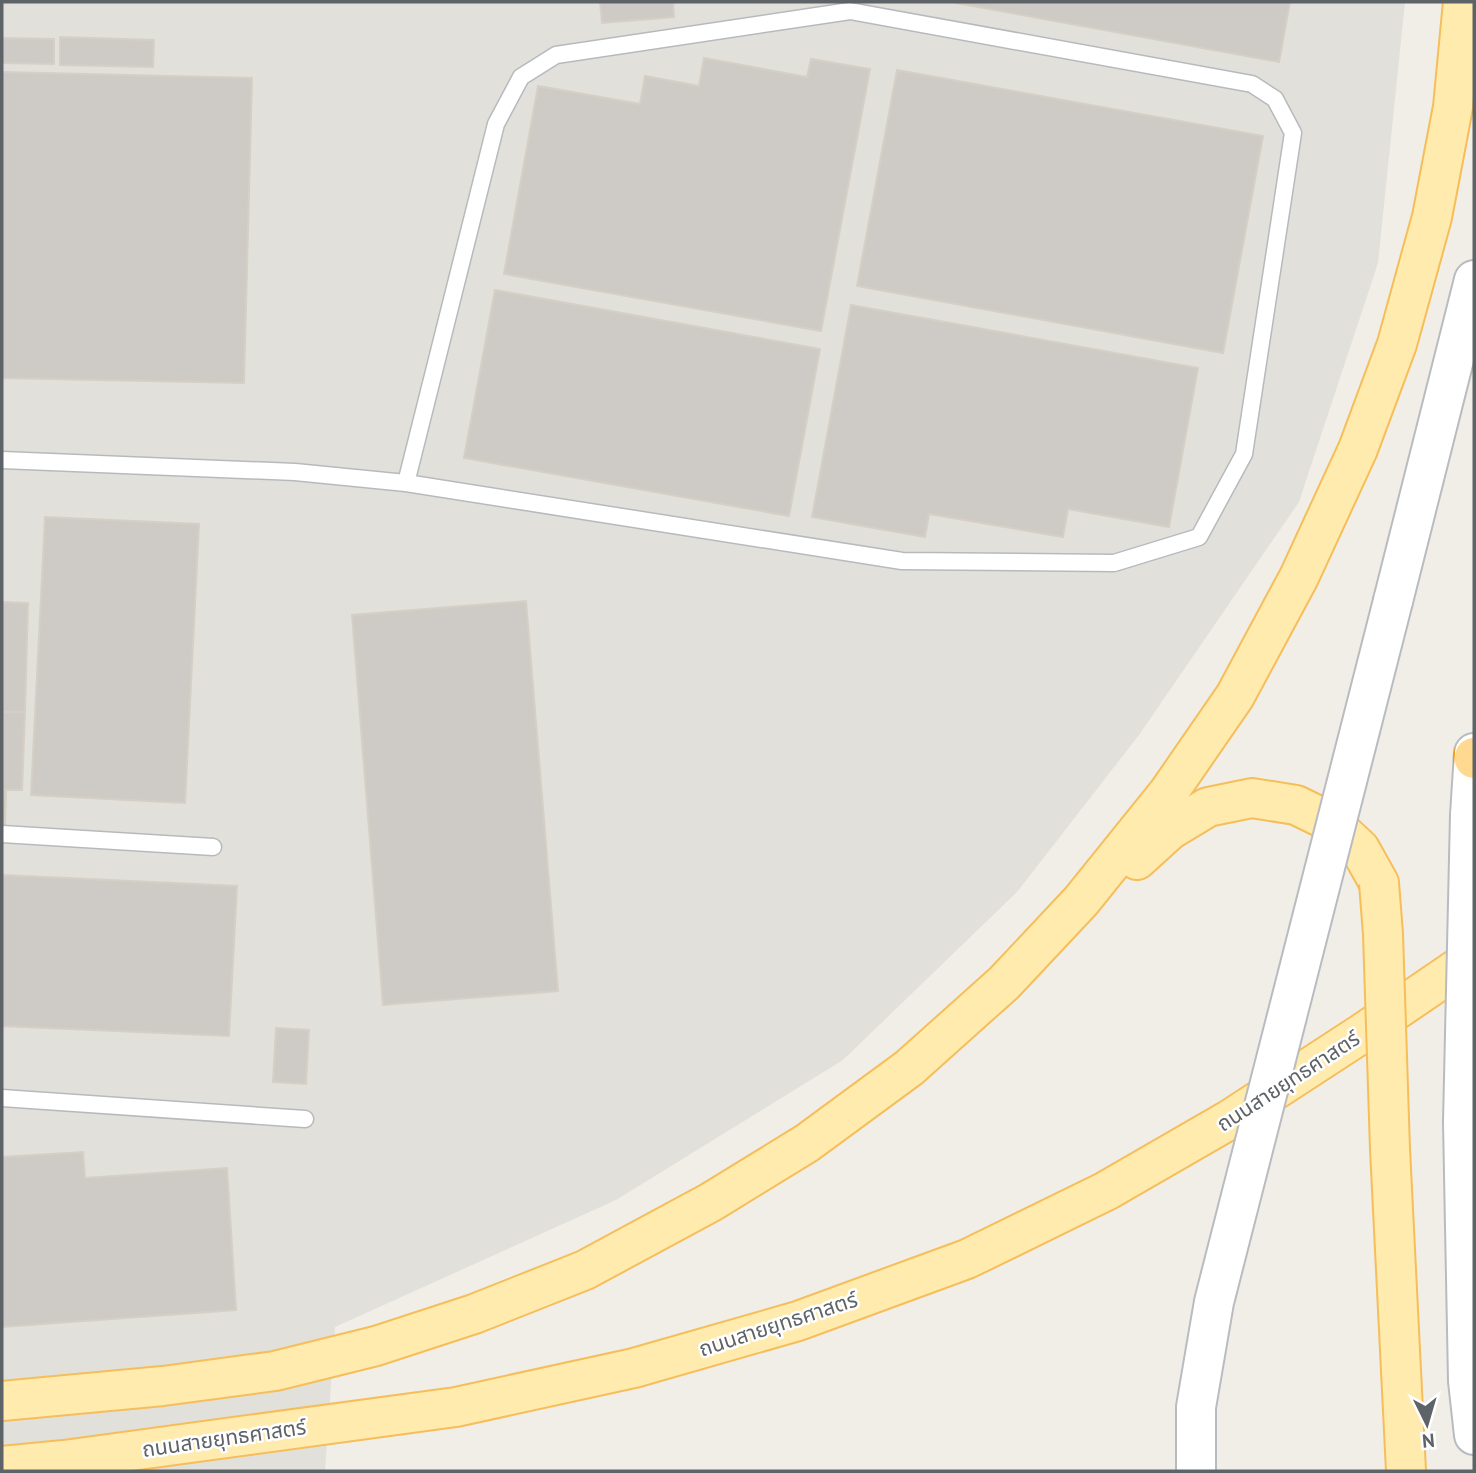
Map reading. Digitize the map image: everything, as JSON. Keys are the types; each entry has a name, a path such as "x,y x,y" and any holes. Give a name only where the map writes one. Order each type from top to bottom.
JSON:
{"main road":[{"path":"1004,982 1081,901 1168,793 1235,696 1299,577 1358,449 1397,344 1432,217 1453,107 1463,2"},
{"path":"1196,1471 1196,1407 1214,1302 1474,280"},
{"path":"1474,756 1463,1122 1468,1381 1474,1435"},
{"path":"2,1401 163,1386 275,1371 376,1346 474,1314 585,1269 711,1202 807,1143 909,1068 1170,830 1208,807 1252,798 1296,804 1331,822 1360,849 1378,883 1383,933 1390,1149 1406,1471"},
{"name":"ถนนสายยุทธศาสตร์","path":"2,1466 456,1407 634,1368 799,1321 967,1259 1106,1191 1229,1120 1474,957"}],"lane":[{"path":"2,460 240,469 406,482 902,561 1114,563 1199,537 1244,454 1293,133 1275,99 1252,85 850,11 556,55 521,77 496,124 406,482"},
{"path":"2,834 213,847"},
{"path":"2,1098 306,1119"}],"shaded area":[{"path":"2,2 1405,2 1378,263 1299,502 1139,735 1017,892 843,1060 616,1200 335,1327 325,1471 2,1471"}],"building":[{"path":"600,2 673,2 674,17 602,23"},
{"path":"956,2 1290,2 1279,62"},
{"path":"60,37 154,40 153,67 60,65"},
{"path":"2,38 54,39 54,64 2,63"},
{"path":"704,58 807,77 811,59 870,69 821,331 504,274 538,86 640,104 645,76 699,86"},
{"path":"897,70 1263,136 1223,353 857,286"},
{"path":"2,72 252,78 244,383 2,378"},
{"path":"495,290 820,349 789,516 464,458"},
{"path":"851,305 1198,368 1169,527 1068,509 1063,537 929,514 925,537 812,517"},
{"path":"45,517 199,524 185,803 31,795"},
{"path":"526,601 558,991 383,1005 352,615"},
{"path":"2,602 28,603 25,712 2,712"},
{"path":"2,712 25,712 22,790 2,790"},
{"path":"2,790 6,790 5,824 2,824"},
{"path":"2,875 237,886 229,1036 2,1026"},
{"path":"276,1028 309,1030 306,1084 273,1082"},
{"path":"83,1152 85,1178 227,1168 236,1310 2,1327 2,1157"}]}
